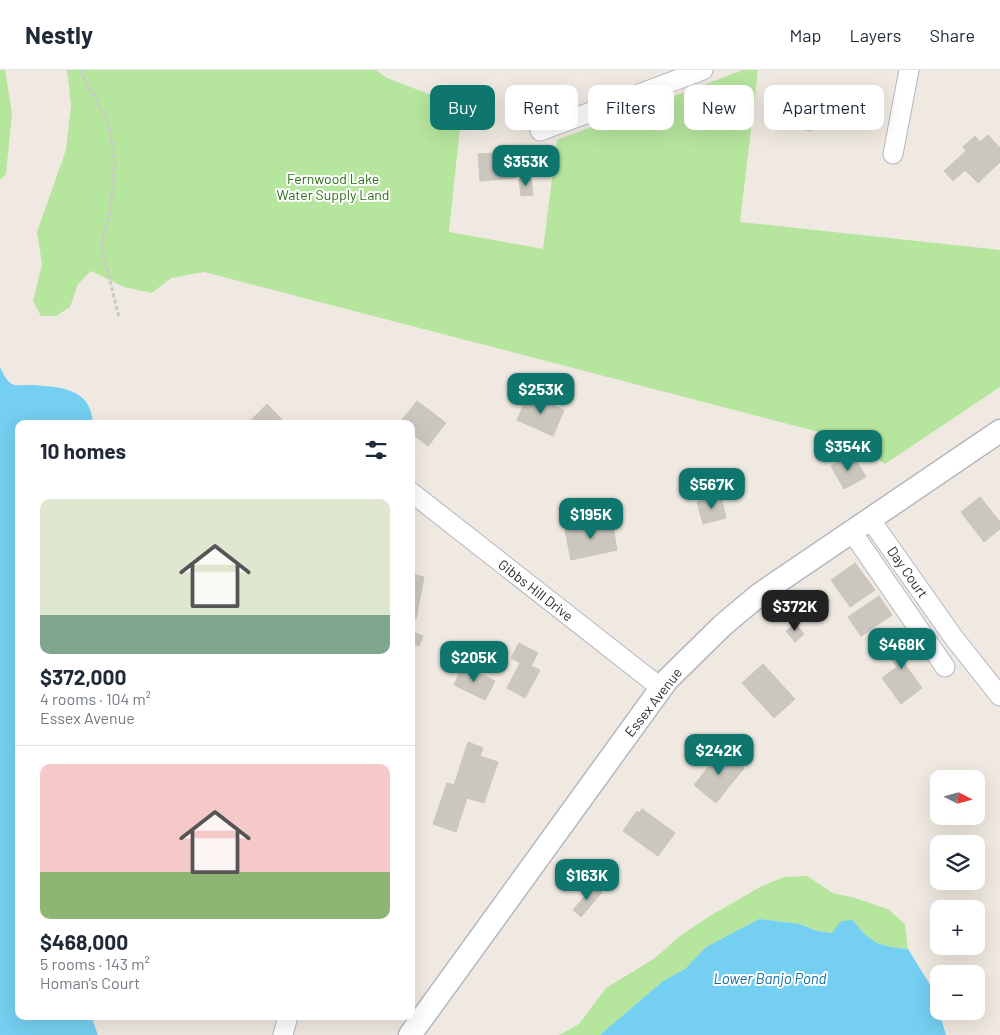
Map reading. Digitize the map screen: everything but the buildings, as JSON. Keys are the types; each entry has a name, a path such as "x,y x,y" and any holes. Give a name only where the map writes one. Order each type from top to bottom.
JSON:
{"street":[{"path":"540,131 703,70"},
{"path":"893,154 909,70"},
{"name":"Essex Avenue","path":"410,1035 661,688 723,624 760,594 1000,431"},
{"name":"Gibbs Hill Drive","path":"415,495 661,688"},
{"path":"861,525 945,667"},
{"name":"Day Court","path":"861,525 1000,696"},
{"path":"283,1035 287,1020"}],"path":[{"path":"80,70 108,122 115,162 110,212 101,245 119,317"}],"green space":[{"path":"0,70 5,70 12,114 6,174 0,180"},
{"name":"Fernwood Lake Water Supply Land","path":"67,70 376,70 387,78 430,95 430,130 460,130 449,232 543,249 557,140 588,128 588,130 674,130 674,96 684,92 684,130 751,130 740,222 1000,250 1000,387 885,464 842,438 204,272 171,278 152,293 124,287 91,271 78,284 70,307 56,316 41,316 33,301 42,264 37,232 66,150 71,105"},
{"name":"Fernwood Lake Water Supply Land","path":"743,70 758,70 754,104 754,85 703,85"},
{"path":"807,876 833,893 888,909 905,924 908,949 890,947 876,942 865,934 853,920 832,933 818,931 800,924 759,919 706,947 685,969 663,981 600,1035 559,1035 579,1024 606,988 655,958 680,936 708,917 762,886 784,877"}],"water":[{"path":"0,367 7,380 14,385 63,388 72,391 87,403 92,420 15,420 15,1020 92,1020 98,1035 0,1035"},
{"name":"Lower Banjo Pond","path":"759,919 800,924 817,931 832,933 841,921 853,920 865,934 876,942 890,947 908,949 930,985 930,1020 942,1020 946,1035 600,1035 663,981 685,969 706,947"}]}
